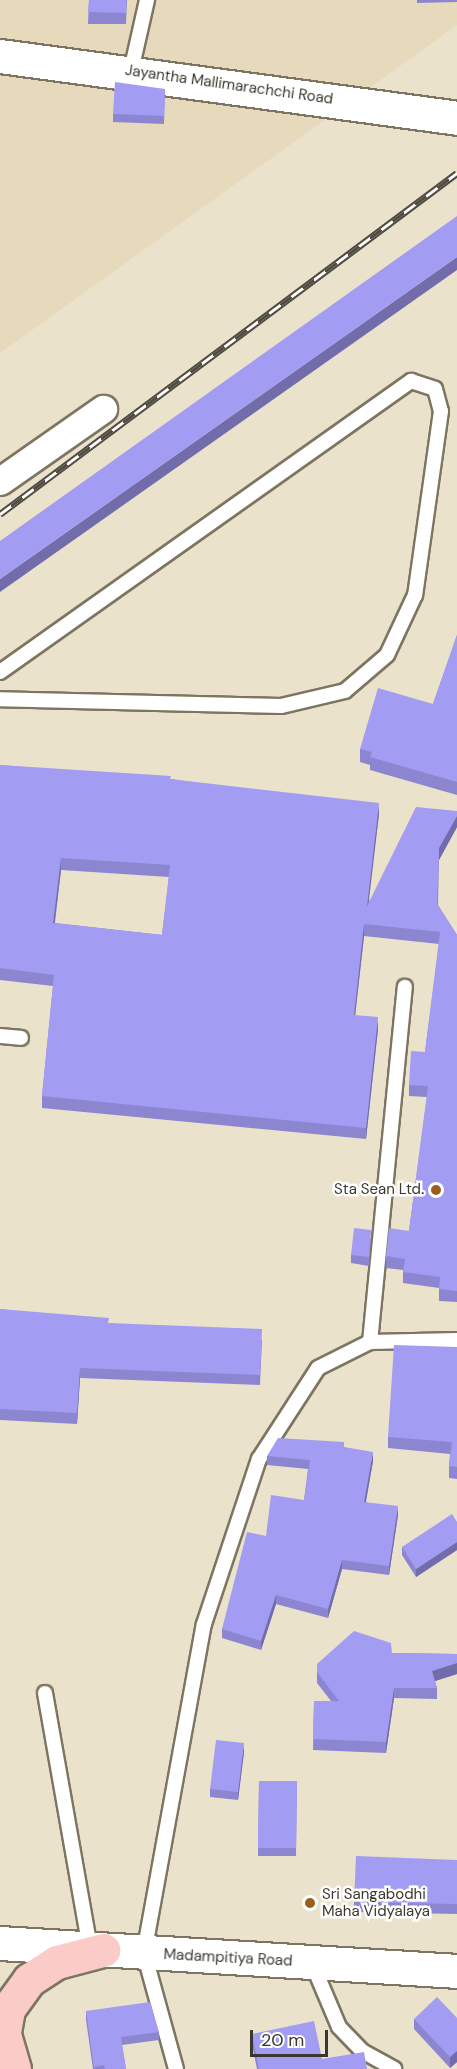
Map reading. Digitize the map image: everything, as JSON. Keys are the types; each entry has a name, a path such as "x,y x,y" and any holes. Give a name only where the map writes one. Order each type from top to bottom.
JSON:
{"main road":[{"path":"14,2069 2,2026 8,2009 30,1980 57,1962 96,1949"}],"street":[{"name":"Jayantha Mallimarachchi Road","path":"0,56 131,71 457,118"},
{"path":"0,481 104,409"},
{"name":"Madampitiya Road","path":"0,1943 457,1971"}],"lane":[{"path":"131,71 147,0"},
{"path":"0,672 411,381 435,389 441,411 415,595 387,655 345,691 281,706 0,699"},
{"path":"369,1342 405,987"},
{"path":"0,1036 21,1038"},
{"path":"176,2069 144,1953 204,1624 259,1459 318,1368 369,1342 457,1340"},
{"path":"45,1693 96,1949"},
{"path":"312,1963 339,2027 362,2051 394,2069"}],"shaded area":[{"path":"0,0 457,0 457,25 0,353"}],"building":[{"path":"89,0 126,0 126,13 88,12"},
{"path":"115,82 165,89 164,116 113,114"},
{"path":"457,216 457,257 0,579 0,541"},
{"path":"457,635 457,782 370,757 372,752 360,749 378,688 433,704"},
{"path":"0,765 171,776 170,779 379,803 367,906 416,807 457,811 457,816 439,848 437,904 457,935 457,1291 439,1289 440,1277 403,1272 405,1259 386,1256 389,1228 409,1231 428,1086 409,1085 411,1051 425,1052 440,932 364,924 354,1015 378,1017 366,1128 42,1096 54,975 0,968","holes":["61,858 170,865 162,935 53,923"]},
{"path":"354,1228 371,1230 369,1257 351,1255"},
{"path":"0,1309 109,1318 108,1323 262,1329 260,1375 80,1368 77,1413 0,1409"},
{"path":"394,1345 457,1347 457,1467 449,1466 452,1442 388,1437"},
{"path":"278,1438 344,1442 344,1447 373,1452 364,1502 398,1506 389,1566 342,1560 328,1609 276,1595 261,1641 222,1629 247,1532 266,1536 271,1495 304,1500 310,1460 267,1456"},
{"path":"452,1514 457,1522 457,1542 416,1569 402,1547"},
{"path":"354,1631 391,1643 392,1653 457,1654 457,1663 432,1671 437,1688 394,1688 386,1742 313,1739 314,1701 339,1701 317,1672 317,1664"},
{"path":"216,1740 244,1743 238,1792 210,1789"},
{"path":"259,1781 297,1781 296,1848 258,1848"},
{"path":"356,1856 457,1860 457,1904 354,1902"},
{"path":"437,1997 457,2018 457,2051 450,2057 414,2019"},
{"path":"150,2002 159,2032 121,2037 126,2069 105,2069 104,2065 94,2067 86,2011"},
{"path":"314,2021 322,2059 364,2052 367,2069 259,2069 252,2034"}],"railway":[{"path":"0,514 457,173"}],"place":[{"name":"Sta Sean Ltd.","path":"436,1190"},
{"name":"Sri Sangabodhi Maha Vidyalaya","path":"310,1903"}]}
